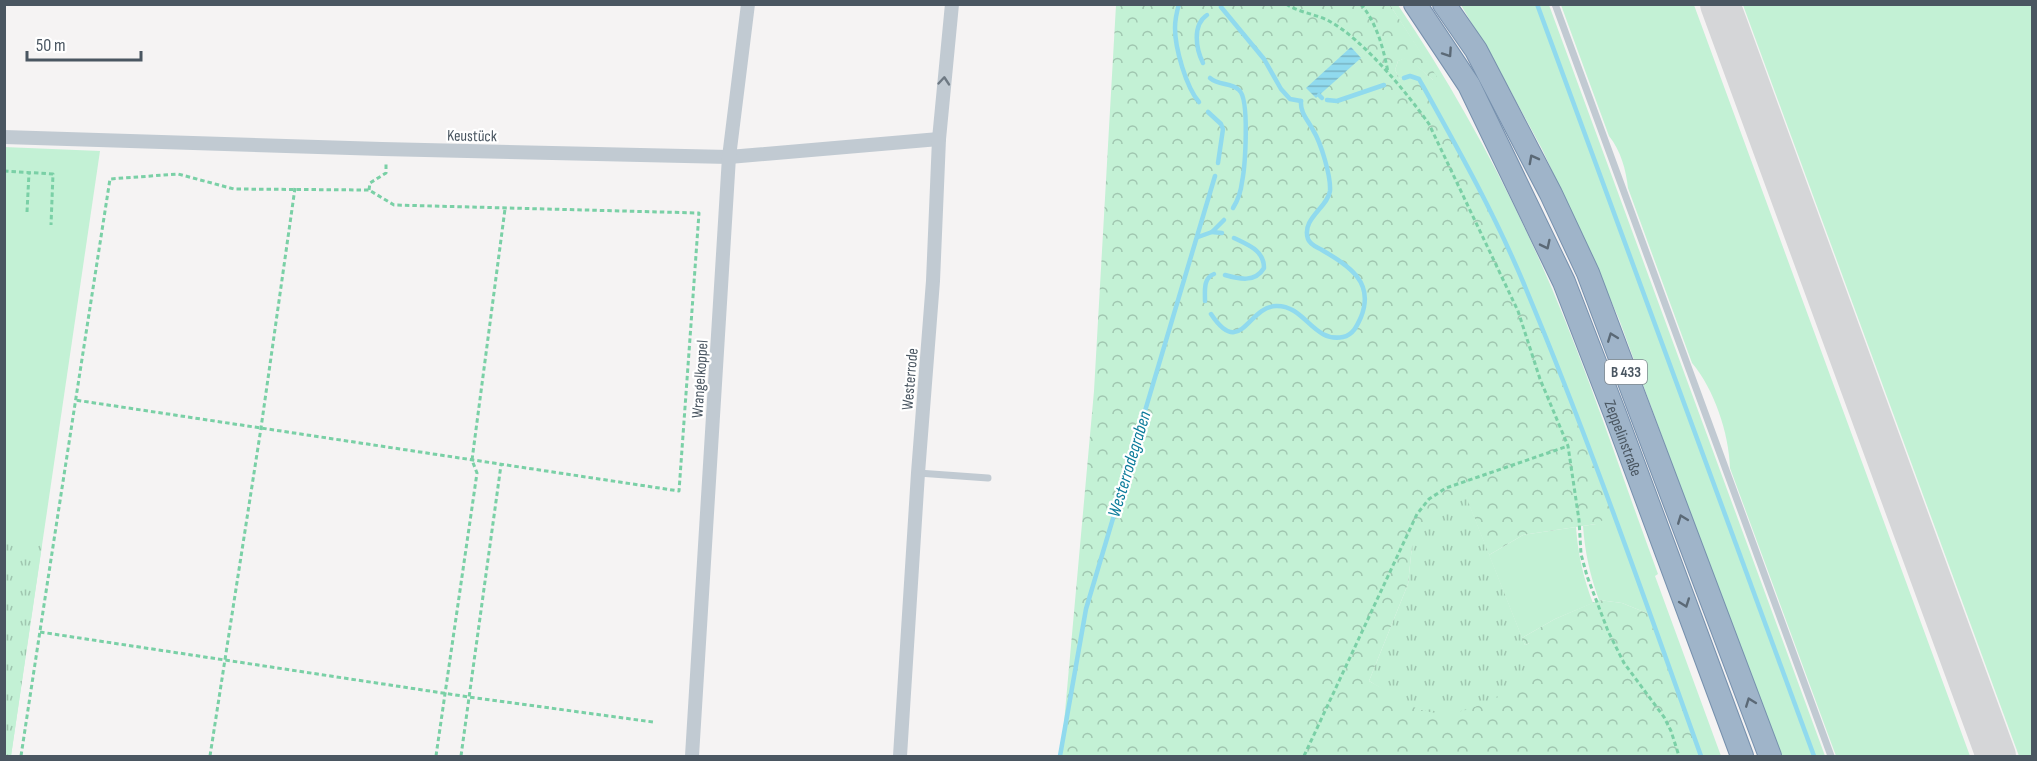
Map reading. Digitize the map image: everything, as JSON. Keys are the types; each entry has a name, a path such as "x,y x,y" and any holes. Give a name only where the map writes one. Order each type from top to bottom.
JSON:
{"highway":[{"name":"Zeppelinstraße","path":"1415,4 1470,86 1564,282 1742,756"},
{"name":"Zeppelinstraße","path":"1444,4 1476,50 1551,194 1588,273 1770,756"}],"street":[{"name":"Wrangelkoppel","path":"692,756 729,157 748,4"},
{"name":"Westerrode","path":"900,756 933,281 939,139 952,4"},
{"name":"Keustück","path":"4,137 387,150 729,157 939,139"}],"lane":[{"path":"1555,4 1831,756"},
{"path":"918,472 988,478"}],"path":[{"path":"1286,4 1329,21 1355,39 1414,102 1430,124 1518,311 1540,379 1568,446 1579,520 1581,554 1608,631 1624,663 1664,717 1680,756"},
{"path":"1361,4 1381,41 1388,74"},
{"path":"369,190 370,183 386,173 387,150"},
{"path":"4,171 53,174 51,225"},
{"path":"27,212 29,173"},
{"path":"21,756 75,400 110,179 178,174 234,189 369,190 394,205 699,213 680,491 75,400"},
{"path":"210,756 261,428 295,188"},
{"path":"436,756 477,473 472,460 505,208"},
{"path":"1304,756 1417,514 1429,499 1446,488 1568,446"},
{"path":"461,756 501,465"},
{"path":"40,632 445,694 653,722"}],"green space":[{"path":"1116,5 1390,5 1439,80 1433,80 1407,58 1398,61 1395,70 1400,79 1410,76 1418,79 1470,170 1526,288 1611,512 1596,524 1523,535 1489,555 1466,497 1412,546 1408,584 1369,681 1422,710 1530,643 1525,645 1522,638 1555,619 1599,600 1622,603 1649,614 1701,756 1061,756 1094,391"},
{"path":"1390,5 1398,5 1456,97 1508,193 1539,259 1572,336 1601,415 1658,574 1655,576 1721,756 1701,756 1649,614 1622,603 1599,600 1588,564 1583,526 1596,524 1526,288 1470,170 1419,79 1400,79 1395,70 1398,61 1407,57 1433,80 1438,80"},
{"path":"1461,5 1549,5 1825,756 1779,756 1619,319 1542,149"},
{"path":"1561,5 1694,5 1970,756 1836,756 1730,468 1727,440 1719,412 1707,385 1692,363 1628,188 1622,161 1609,136"},
{"path":"1743,5 2032,5 2032,756 2019,756"},
{"path":"4,147 100,151 11,756 4,756"},
{"path":"1466,496 1525,645 1531,643 1534,674 1495,698 1467,710 1437,713 1409,705 1369,681 1408,584 1412,546 1440,507"},
{"path":"1576,527 1586,584 1593,603 1555,619 1522,638 1489,555 1523,535"},
{"path":"5,531 42,545 11,756 4,756"}],"water":[{"path":"1351,47 1361,58 1316,98 1306,88"}],"waterway":[{"name":"Westerrodegraben","path":"1179,4 1175,25 1177,46 1182,67 1199,102"},
{"path":"1537,4 1814,756"},
{"path":"1221,7 1264,59 1281,89 1290,99 1301,101"},
{"path":"1203,63 1197,44 1197,31 1202,19 1207,15"},
{"path":"1404,78 1410,76 1419,79 1476,182 1514,262 1595,463 1701,756"},
{"path":"1210,78 1239,90 1245,106 1246,134 1243,174 1240,192 1233,208"},
{"path":"1327,100 1337,101 1384,85"},
{"path":"1319,95 1322,98"},
{"path":"1211,314 1221,327 1230,332 1237,332 1266,308 1286,307 1316,330 1333,337 1343,337 1352,332 1361,317 1365,294 1357,276 1308,239 1308,225 1328,197 1330,185 1322,151 1303,113 1301,101"},
{"name":"Westerrodegraben","path":"1208,112 1221,124 1223,129 1218,163"},
{"name":"Westerrodegraben","path":"1060,756 1086,609 1215,176"},
{"path":"1198,237 1212,232 1224,220"},
{"path":"1212,232 1222,233"},
{"path":"1225,275 1246,279 1256,276 1264,268 1258,252 1234,238"},
{"path":"1205,301 1206,282 1214,274"}],"taxiway":[{"path":"1720,4 1996,756"}]}
